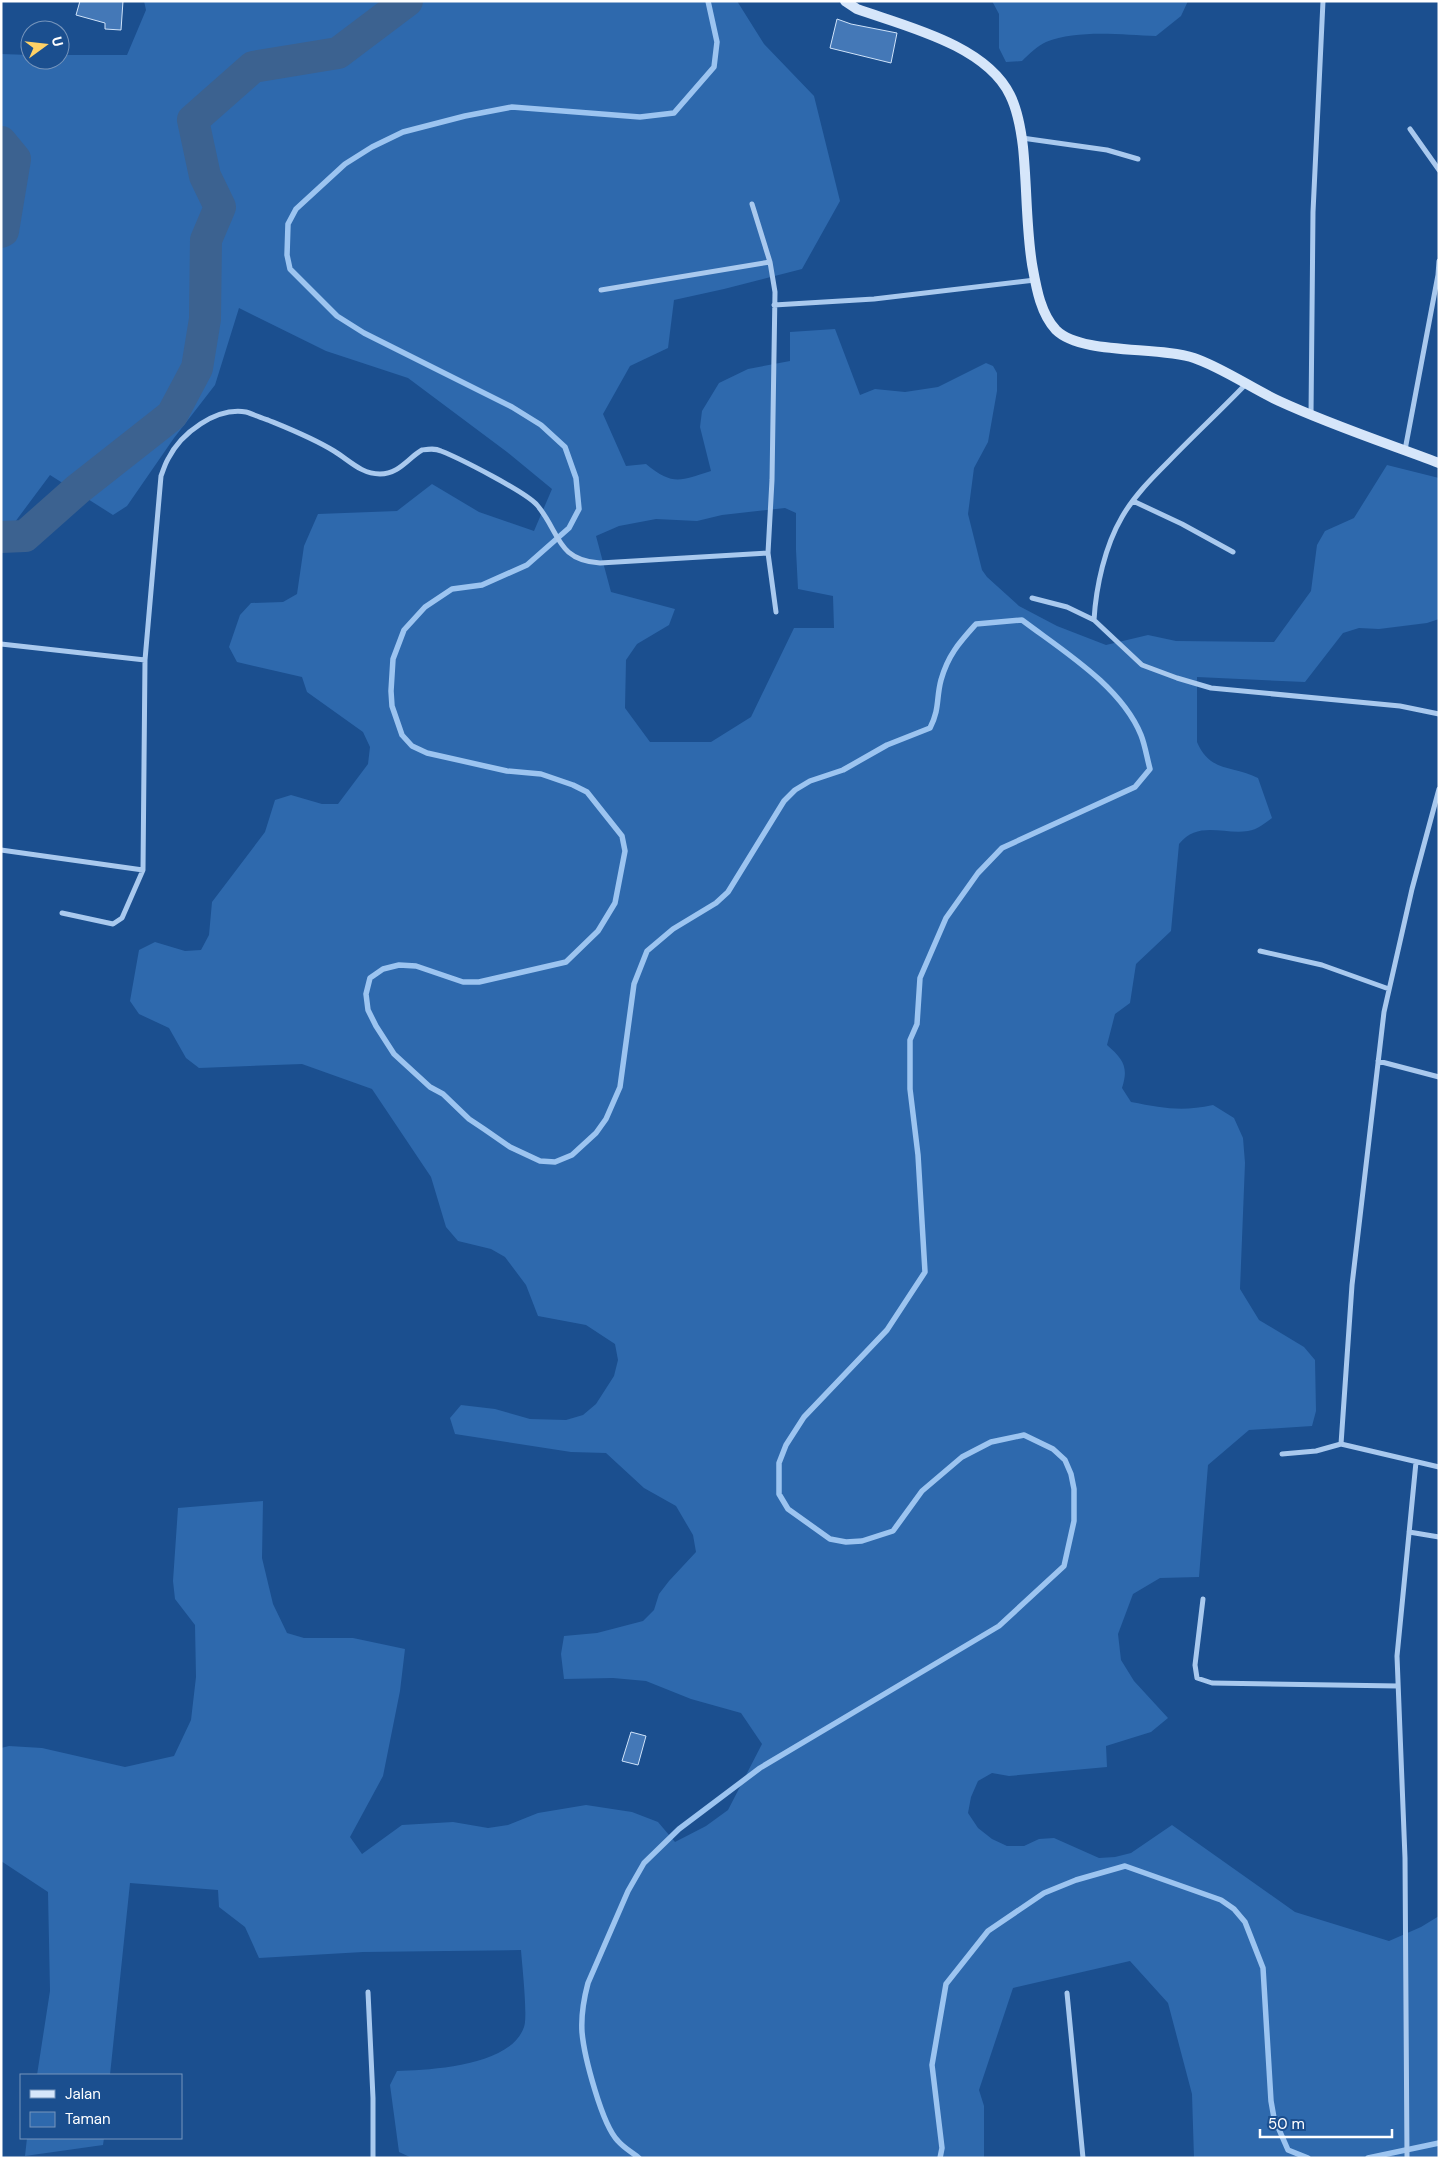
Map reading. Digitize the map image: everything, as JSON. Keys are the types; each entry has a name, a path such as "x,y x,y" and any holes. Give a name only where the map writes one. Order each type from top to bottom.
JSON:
{"main road":[{"path":"845,1 857,9 940,39 979,60 993,72 1010,94 1022,138 1031,257 1035,280 1044,310 1056,329 1065,336 1092,345 1160,351 1194,358 1245,385 1311,415 1439,463"}],"street":[{"path":"1311,415 1313,212 1323,1"},
{"path":"1410,129 1439,170"},
{"path":"1022,138 1107,150 1138,159"},
{"path":"752,204 770,262 775,292 772,480 768,553 776,612"},
{"path":"1405,450 1439,261"},
{"path":"601,290 770,262"},
{"path":"774,305 874,299 1035,280"},
{"path":"1094,620 1098,591 1110,543 1122,517 1156,474 1245,385"},
{"path":"62,912 113,924 122,918 143,870 145,660 161,476 168,457 192,430 209,419 228,412 246,412 311,439 336,452 349,463 372,473 382,474 393,471 405,465 422,450 440,450 522,493 537,505 565,550 583,562 600,564 768,553"},
{"path":"1133,501 1182,524 1233,552"},
{"path":"1032,598 1067,607 1094,620 1142,664 1177,678 1211,688 1400,706 1439,714"},
{"path":"1,644 145,660"},
{"path":"1341,1444 1352,1286 1384,1012 1439,789"},
{"path":"1,850 143,870"},
{"path":"1260,951 1322,965 1389,989"},
{"path":"1378,1061 1439,1077"},
{"path":"1282,1454 1316,1451 1341,1444 1439,1467"},
{"path":"1407,2158 1405,1858 1397,1656 1416,1462"},
{"path":"1409,1532 1439,1536"},
{"path":"1203,1599 1195,1665 1197,1678 1212,1683 1398,1686"},
{"path":"368,1992 373,2098 373,2158"},
{"path":"1067,1993 1083,2158"}],"green space":[{"path":"144,1 737,1 764,44 814,96 840,201 802,269 674,300 668,348 630,366 603,414 626,466 646,464 663,476 677,480 711,471 700,427 702,411 719,383 748,369 790,361 790,332 835,329 860,395 875,389 905,392 938,387 986,363 993,366 997,373 997,391 988,442 974,468 968,514 982,570 987,577 1019,606 1057,626 1106,645 1148,635 1176,641 1274,642 1311,591 1317,545 1325,531 1354,518 1387,465 1439,478 1439,619 1427,623 1379,629 1359,628 1343,633 1305,682 1197,677 1197,742 1202,752 1215,764 1258,778 1272,818 1258,828 1248,831 1203,830 1194,832 1179,844 1171,931 1136,964 1130,1003 1115,1014 1107,1045 1121,1059 1125,1069 1122,1088 1131,1102 1172,1108 1213,1105 1234,1118 1243,1138 1245,1163 1240,1289 1259,1320 1304,1347 1315,1360 1316,1411 1312,1426 1249,1430 1208,1465 1199,1577 1160,1578 1133,1594 1118,1634 1121,1660 1134,1681 1168,1718 1151,1732 1106,1746 1107,1767 1009,1776 992,1773 978,1781 971,1797 968,1813 978,1828 992,1839 1007,1846 1024,1846 1039,1839 1054,1838 1099,1858 1131,1853 1172,1825 1295,1912 1389,1941 1421,1927 1439,1916 1439,2158 1194,2158 1192,2094 1168,2003 1130,1961 1013,1988 979,2090 984,2106 984,2158 412,2158 399,2152 390,2085 397,2071 449,2067 468,2063 487,2058 503,2050 516,2040 525,2022 521,1950 363,1952 259,1958 245,1927 219,1907 218,1890 130,1883 110,2074 37,2074 50,1991 48,1892 1,1861 1,1748 9,1746 42,1748 125,1767 174,1756 191,1720 196,1677 195,1625 175,1599 173,1581 178,1508 263,1501 262,1558 273,1604 287,1633 304,1638 353,1638 405,1649 400,1691 383,1776 350,1837 362,1854 402,1825 453,1822 488,1828 508,1825 538,1813 586,1805 632,1812 658,1822 675,1842 706,1826 728,1810 762,1744 741,1713 691,1699 646,1681 613,1678 564,1679 561,1654 564,1636 597,1633 643,1621 654,1610 659,1594 696,1552 693,1535 676,1506 644,1488 606,1453 571,1452 455,1434 450,1418 461,1405 495,1409 530,1419 566,1420 583,1415 596,1404 614,1376 618,1360 615,1344 586,1325 538,1316 526,1285 505,1257 491,1249 458,1241 446,1227 431,1177 372,1089 302,1064 199,1068 186,1058 169,1028 139,1014 130,1001 139,950 155,942 185,951 201,950 209,935 212,902 265,832 275,800 291,795 322,804 338,804 368,764 370,747 363,732 307,692 302,677 237,662 229,647 240,615 251,603 283,602 297,594 304,546 318,514 397,511 432,484 479,512 534,531 552,489 507,452 408,378 326,351 239,308 215,385 174,438 127,506 113,515 50,475 15,522 1,521 1,54 20,55 20,70 70,70 70,55 127,55 146,10","holes":["785,508 796,513 798,589 833,596 834,628 794,628 751,717 711,742 650,742 625,708 626,660 637,644 669,625 675,609 611,592 596,536 619,526 656,519 697,521 722,515"]},
{"path":"992,1 1188,1 1181,16 1156,36 1072,35 1046,42 1033,50 1022,61 1006,62 999,48 999,14"},
{"path":"27,2139 104,2139 103,2145 25,2156"}],"building":[{"path":"80,1 123,1 121,30 105,29 105,23 76,15"},
{"path":"837,19 851,24 897,33 891,63 830,48"},
{"path":"631,1732 646,1736 638,1765 622,1761"}],"waterway":[{"path":"1,537 25,536 78,489 172,415 197,368 205,319 206,240 220,207 205,176 193,120 253,67 338,53 407,1"},
{"path":"639,2158 618,2141 606,2121 590,2073 583,2043 582,2026 583,2007 588,1983 628,1891 644,1863 679,1829 760,1768 999,1626 1064,1566 1074,1521 1074,1489 1071,1474 1065,1460 1053,1449 1024,1435 991,1442 962,1457 922,1491 893,1531 862,1541 846,1542 830,1539 788,1509 779,1494 779,1463 786,1445 804,1417 887,1330 925,1272 918,1155 910,1089 910,1040 917,1024 920,978 946,918 978,873 1002,848 1135,787 1150,769 1141,735 1132,717 1120,701 1089,671 1022,620 976,624 959,643 947,663 941,680 937,709 930,728 887,745 843,770 810,781 795,790 784,801 728,892 716,903 673,929 647,951 634,984 620,1087 606,1119 596,1133 572,1155 555,1162 540,1161 510,1147 469,1119 443,1094 430,1087 394,1054 376,1026 368,1010 366,994 370,978 383,969 399,965 416,966 463,982 479,982 566,962 598,931 615,903 625,851 622,836 587,792 541,774 507,771 427,753 412,746 402,735 392,706 391,691 393,659 404,630 425,607 452,589 482,585 527,565 569,528 579,509 576,478 565,447 541,425 512,407 364,333 337,316 290,269 287,255 288,224 296,209 345,164 372,147 403,132 465,116 512,107 640,117 674,113 714,67 717,42 708,1"},
{"path":"1,142 15,159 3,231 1,232"},
{"path":"940,2158 942,2148 932,2065 946,1984 988,1931 1044,1893 1076,1880 1125,1866 1221,1900 1234,1909 1245,1922 1263,1968 1271,2101 1274,2118 1288,2150 1308,2158"},
{"path":"1368,2158 1439,2143"}]}
